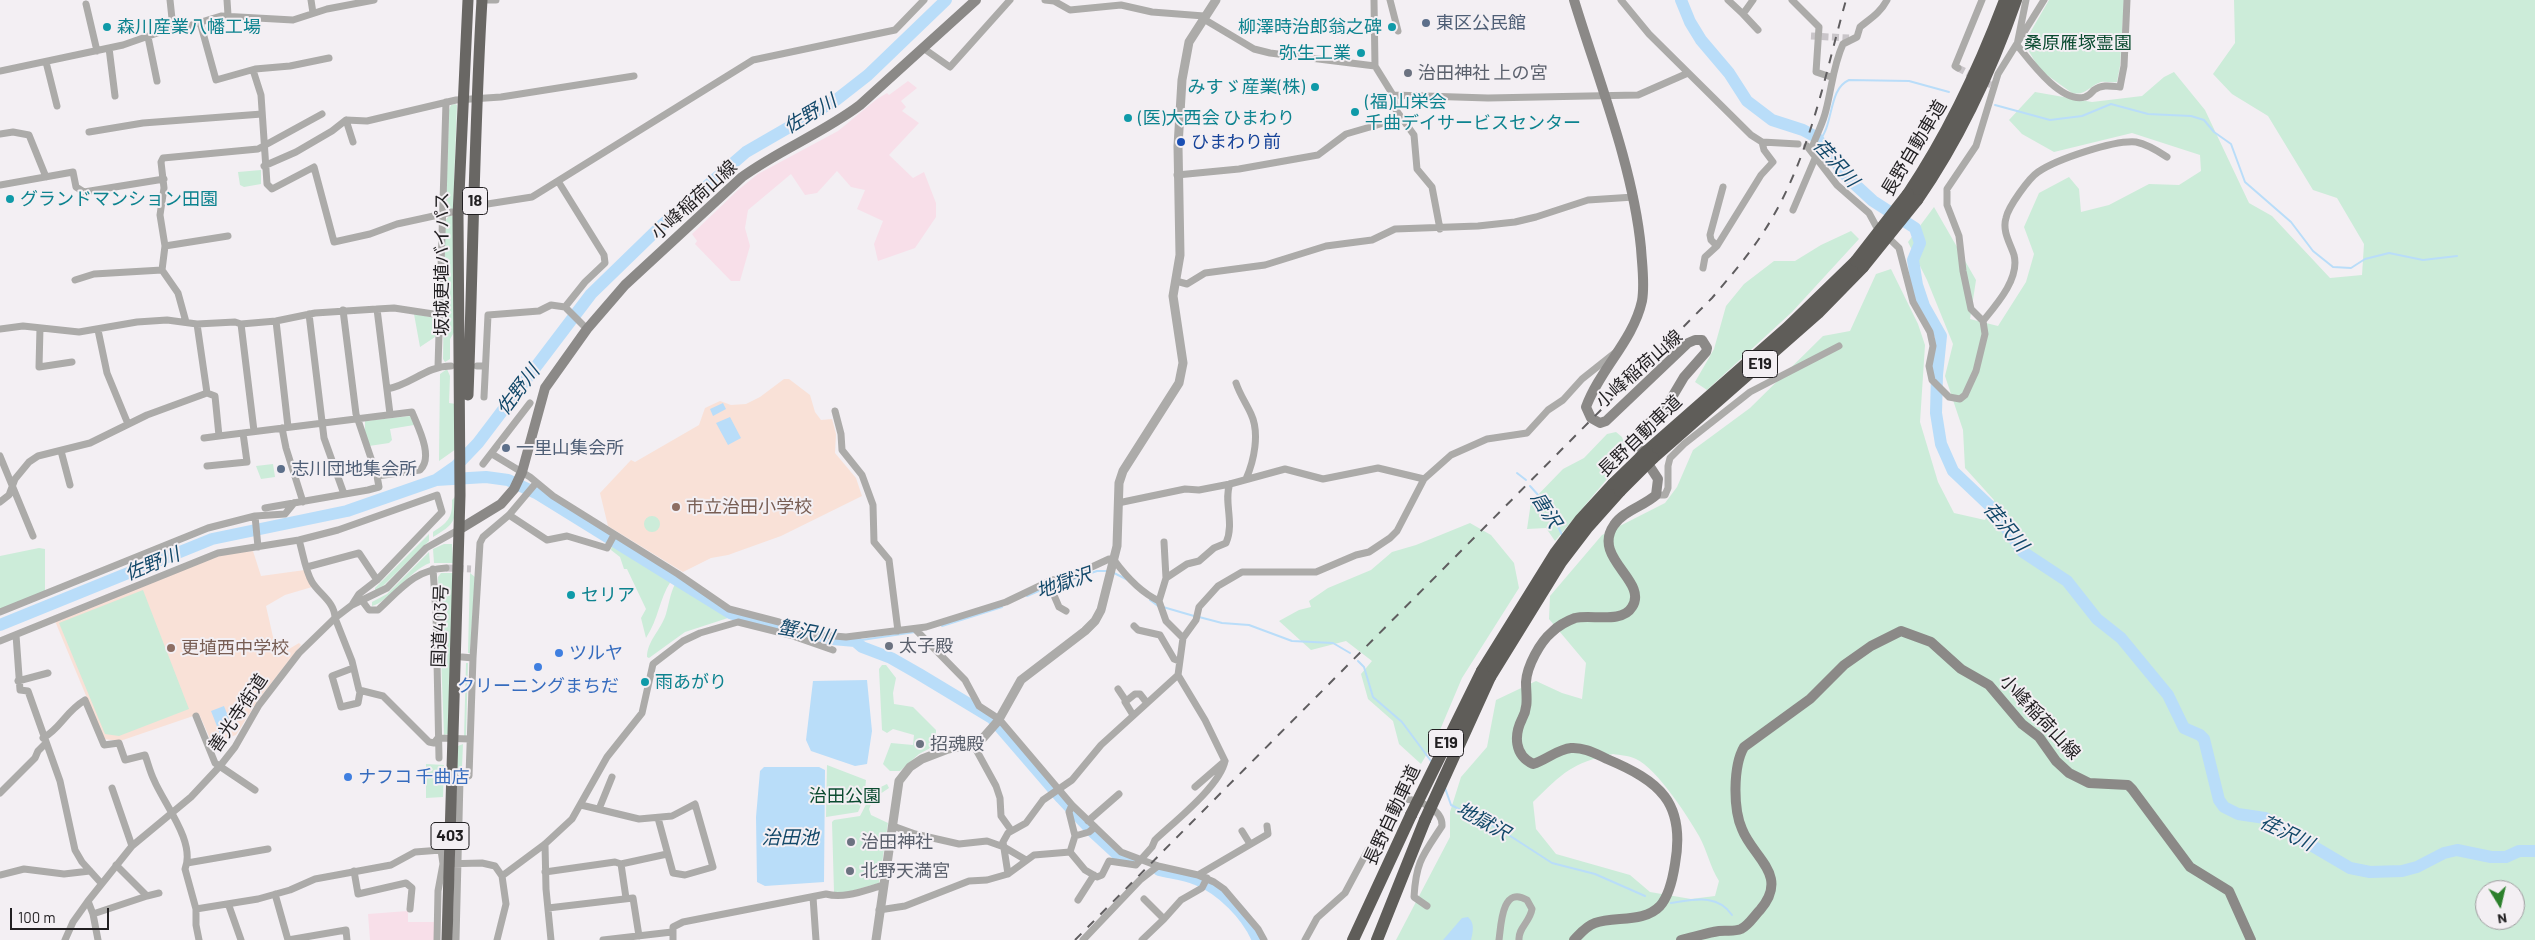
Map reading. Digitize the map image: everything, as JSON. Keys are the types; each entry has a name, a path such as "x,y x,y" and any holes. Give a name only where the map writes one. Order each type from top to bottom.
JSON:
{"highway":[{"name":"坂城更埴バイパス","path":"463,527 464,402 458,216 468,0"},
{"name":"坂城更埴バイパス","path":"464,402 474,250 476,98 481,0"},
{"name":"長野自動車道","path":"1912,197 1966,96 2005,0"},
{"name":"長野自動車道","path":"1353,940 1411,816 1486,674 1558,557 1584,524 1650,454 1818,313 1859,264 1947,154 1975,100 2016,0"},
{"name":"国道403号","path":"453,736 467,658 463,527"},
{"name":"国道403号","path":"447,940 456,781 453,736 463,527"},
{"name":"長野自動車道","path":"1377,940 1486,674"}],"main road":[{"name":"小峰稲荷山線","path":"463,527 475,517 501,504 514,490 521,475 544,388 585,326 625,285 742,177 764,161 842,118 976,0"},
{"name":"小峰稲荷山線","path":"1574,0 1634,197 1643,274 1642,300 1635,323 1591,393 1586,407 1591,418 1600,423 1606,421 1688,344 1696,340 1702,340 1707,348 1706,352 1684,377 1665,408 1638,433 1639,450 1656,473 1658,479 1656,495"},
{"path":"1574,940 1594,924 1644,915 1660,906 1665,898 1676,864 1678,845 1676,818 1661,792 1640,773 1582,749 1571,748 1561,751 1533,764 1521,755 1516,737 1527,706 1526,680 1528,670 1551,632 1574,618 1616,616 1631,609 1635,595 1634,587 1614,561 1609,541 1610,531 1620,518 1647,503 1656,495"},
{"name":"小峰稲荷山線","path":"1681,940 1718,931 1738,930 1750,921 1770,894 1768,868 1744,834 1739,820 1736,770 1738,757 1744,747 1754,738 1810,700 1844,665 1871,646 1901,631 1931,642 1960,669 1989,685 2022,724 2039,737 2056,761 2069,774 2089,783 2128,785 2132,788 2190,866 2229,891 2251,940"}],"street":[{"path":"170,0 173,28"},
{"path":"227,0 228,16"},
{"path":"311,0 313,13"},
{"path":"0,71 97,51 173,28 228,16 293,20 313,13 374,0"},
{"path":"481,0 496,0"},
{"path":"481,205 532,197 753,60 895,30 924,0"},
{"path":"922,48 950,67 1010,0"},
{"path":"1045,0 1054,1 1070,10 1121,5 1152,12 1203,17 1262,51 1375,66"},
{"path":"876,940 893,826 896,790 899,782 910,767 931,754 973,744 997,722 1021,680 1085,631 1095,621 1101,610 1117,546 1119,482 1123,471 1179,383 1183,372 1173,305 1180,255 1179,110 1188,42 1216,0"},
{"path":"1374,0 1375,66 1393,95 1401,118 1414,135 1417,170 1432,187 1440,228"},
{"path":"1390,0 1398,31"},
{"path":"1622,0 1649,34 1751,135 1762,142 1798,144"},
{"path":"1728,0 1758,30"},
{"path":"1743,14 1753,0"},
{"path":"1792,0 1820,26 1816,72 1820,75 1831,77"},
{"path":"1793,210 1820,131 1831,91 1831,77 1843,44 1853,38 1860,27 1883,8 1887,0"},
{"path":"1958,68 1955,66 1982,0"},
{"path":"2026,0 2017,45 2042,77 2071,97 2084,97 2103,86 2120,87 2124,66 2127,0"},
{"path":"1812,150 1837,185 1869,213 1876,226 1898,248 1913,302 1930,332 1933,346 1929,366 1933,381 1949,397 1960,399 1965,395 1976,371 1985,340 1983,321 1971,309 1959,236 1946,195 1947,189 1976,146 1998,74 2044,0"},
{"path":"86,4 97,51"},
{"path":"200,22 216,80 253,70 290,66 329,58"},
{"path":"148,37 157,81"},
{"path":"109,48 115,96"},
{"path":"46,62 57,106"},
{"path":"253,70 261,94 264,166 267,184 272,189 314,167 334,242 376,232 397,224 442,216 452,212"},
{"path":"1393,95 1488,98 1604,96 1646,93 1688,73"},
{"path":"264,166 296,152 332,132 346,120 367,121 462,99 501,97 634,76"},
{"path":"438,367 446,102"},
{"path":"89,132 143,123 262,114"},
{"path":"186,322 178,293 162,270 165,246 160,214 164,179 161,162 163,158 258,150 322,114"},
{"path":"1178,175 1239,169 1318,155 1346,134 1401,118"},
{"path":"346,120 353,142"},
{"path":"0,134 13,132 29,135 46,177"},
{"path":"1703,268 1705,257 1717,246 1761,175 1773,162 1764,150 1762,142"},
{"path":"1983,321 2016,272 2014,255 2007,237 2006,217 2023,188 2037,172 2086,152 2119,143 2139,143 2167,156"},
{"path":"0,185 73,172 76,187 84,192 164,179"},
{"path":"558,181 604,255 605,263 584,282 565,308"},
{"path":"1717,246 1710,240 1710,235 1723,187"},
{"path":"1176,281 1187,284 1205,273 1265,265 1339,243 1372,240 1395,229 1440,228 1522,220 1598,198 1634,197"},
{"path":"165,246 228,236"},
{"path":"75,280 94,274 162,270"},
{"path":"484,397 488,315 539,311 551,305 565,308 585,326"},
{"path":"0,329 23,326 79,332 137,322 167,320 197,324 235,322 241,324 276,321 309,314 343,310 394,308 440,315"},
{"path":"377,309 390,414"},
{"path":"264,508 294,504 379,486 358,418 343,310"},
{"path":"309,314 324,438 344,494"},
{"path":"276,321 286,448 303,502"},
{"path":"197,324 207,393"},
{"path":"241,324 254,432"},
{"path":"40,328 39,367 72,362"},
{"path":"98,330 107,373 128,424"},
{"path":"1656,495 1666,495 1670,458 1684,444 1750,392 1839,346"},
{"path":"1070,852 1085,870 1094,875 1102,876 1109,861 1136,865 1152,847 1155,840 1204,795 1223,768 1224,761 1205,720 1178,675 1183,638 1197,616 1199,607 1218,586 1242,572 1316,572 1356,555 1370,552 1397,531 1424,480 1456,452 1487,438 1503,435 1520,435 1532,430 1548,410 1563,400 1582,379 1618,351"},
{"path":"387,389 402,387 431,369 451,366"},
{"path":"477,366 485,366"},
{"path":"1236,383 1242,400 1251,414 1254,428 1253,463 1246,478"},
{"path":"0,502 8,495 29,462 38,456 61,451 104,437 128,424 207,393 215,396 219,436"},
{"path":"483,464 530,403"},
{"path":"835,411 841,434 842,450 862,474 873,505 874,542 889,560 898,631"},
{"path":"204,438 412,412 422,436 424,466 420,470 377,476"},
{"path":"207,466 247,462 243,433"},
{"path":"61,451 70,485"},
{"path":"492,454 612,538 678,574 729,609 779,622 810,634 846,637 898,631 916,631 998,605 1056,580 1084,572 1109,559 1160,604 1166,621 1183,638"},
{"path":"0,456 33,536"},
{"path":"1118,503 1185,489 1199,490 1230,484 1246,478 1285,469 1323,478 1378,468 1424,480"},
{"path":"1166,578 1187,564 1198,561 1214,548 1226,543 1229,537 1230,504 1227,492 1230,484"},
{"path":"456,781 468,776 470,739 467,658 475,569 483,537 509,515 535,485"},
{"path":"0,641 218,553 258,548 338,530 437,495 442,512 377,580 359,594 352,605"},
{"path":"0,612 200,532 255,516 285,514 294,504"},
{"path":"509,515 547,540 567,536 607,548 612,538"},
{"path":"255,516 258,548"},
{"name":"善光寺街道","path":"64,940 73,922 101,883 132,846 192,797 220,766 235,747 259,705 299,653 335,618 352,605 363,602 387,588 426,548 463,527"},
{"path":"298,540 312,582 325,596 335,612 335,618 353,668 360,692 358,703 341,707 332,676 353,668"},
{"path":"1160,604 1166,578 1164,542"},
{"path":"307,567 359,553 377,580"},
{"path":"363,602 370,610 378,610 411,579 433,569 446,568"},
{"path":"433,569 436,613 439,758"},
{"path":"1056,580 1057,586 1053,593 1059,607 1066,611"},
{"path":"502,876 545,844 567,824 581,805 607,756 642,713 654,664 688,638 738,622 790,635 833,650"},
{"path":"1134,626 1138,630 1160,635 1167,642 1170,653 1179,661"},
{"path":"916,631 965,680 979,706 997,722 1071,807 1088,821 1093,829 1121,852 1158,866 1207,878 1224,889 1258,929 1264,940"},
{"path":"16,635 20,690 28,691 31,695 44,741 60,781 75,850 101,883"},
{"path":"18,681 48,673"},
{"path":"1008,874 1003,842 1011,830 1026,823 1034,810 1056,790 1072,780 1096,751 1178,675"},
{"path":"1118,689 1126,701 1124,704 1133,715"},
{"path":"360,692 383,696 429,742 434,743 438,738 453,736 470,739"},
{"path":"1126,701 1135,694 1140,694 1147,703"},
{"path":"0,793 35,758 44,741 56,729 67,712 85,700 104,744 119,743 125,760 145,755 154,781 173,813 186,847 188,863 185,869 196,909 196,925 199,940"},
{"path":"196,716 215,763 255,790"},
{"path":"973,744 996,786 1000,798 1001,816 1011,830"},
{"path":"1195,787 1224,761"},
{"path":"599,809 612,777"},
{"path":"112,788 132,846"},
{"path":"1088,821 1119,794"},
{"path":"1305,940 1317,918 1345,893 1368,850 1375,847 1391,811 1400,800 1404,799 1435,810 1442,821 1442,826 1425,850 1415,881 1414,897 1427,906"},
{"path":"581,805 639,818 658,818 672,816 695,804 713,867 685,875 673,873 658,818"},
{"path":"1070,852 1075,836 1071,807"},
{"path":"1097,814 1107,810"},
{"path":"893,826 936,840 959,844 987,841 1004,847 1026,860"},
{"path":"1198,875 1268,834 1267,826"},
{"path":"1075,836 1093,829"},
{"path":"1242,830 1250,844"},
{"path":"545,844 545,872 551,940"},
{"path":"188,863 268,850"},
{"path":"196,909 229,906 274,894 315,879 392,865 415,852 441,850 450,865 456,940"},
{"path":"879,910 905,906 968,881 987,880 1008,874 1034,855 1070,852"},
{"path":"545,872 615,862 621,864 667,854"},
{"path":"450,865 482,863 494,866 502,876 506,904 497,940"},
{"path":"621,864 626,898"},
{"path":"116,865 147,896"},
{"path":"437,940 438,891 450,865"},
{"path":"1083,940 1140,880 1158,866"},
{"path":"0,875 24,869 64,874 90,871"},
{"path":"354,871 358,894 406,883 412,888 410,909"},
{"path":"1078,900 1094,875"},
{"path":"1142,940 1181,900 1202,888 1207,878"},
{"path":"673,940 672,932 675,924 826,894 836,896 849,894 884,885"},
{"path":"93,914 159,893"},
{"path":"274,894 288,940 346,930 346,940"},
{"path":"813,897 816,940"},
{"path":"1499,940 1505,905 1512,898 1518,897 1527,900 1532,909 1529,919 1519,932 1519,940"},
{"path":"548,908 633,898 639,936"},
{"path":"1144,899 1164,919"},
{"path":"88,901 93,914 98,940"},
{"path":"229,906 241,940"},
{"path":"603,940 672,932"}],"shaded area":[{"path":"908,81 917,88 901,101 906,107 902,111 919,123 889,155 913,178 924,172 936,203 936,217 915,248 878,261 874,244 883,221 857,209 865,190 851,187 837,171 817,193 805,195 791,174 748,210 745,228 750,246 740,281 731,281 695,244 697,241 692,234 738,190 758,174 838,131 877,99 887,93 889,95"},
{"path":"784,379 789,379 810,395 815,412 821,420 832,419 836,434 835,453 856,478 862,496 781,536 728,555 711,558 683,572 608,526 600,493 631,460 635,462 699,425 705,408 720,401 731,405 746,404 760,397"},
{"name":"更埴西中学校","path":"253,551 261,576 305,570 312,587 285,595 266,606 276,650 284,652 299,643 301,645 258,700 236,735 212,743 199,714 120,741 104,739 55,621 223,554"},
{"path":"408,911 408,922 435,922 435,940 370,940 368,914"}],"green space":[{"name":"桑原雁塚霊園","path":"2049,0 2124,0 2120,66 2117,82 2101,82 2077,94 2072,93 2040,70 2024,43"},
{"path":"2234,0 2535,0 2535,940 1396,940 1450,837 1450,812 1461,777 1487,747 1496,700 1536,681 1562,693 1582,699 1586,663 1549,619 1550,596 1602,535 1665,503 1677,487 1693,450 1750,408 1823,336 1850,331 1876,274 1891,269 1918,324 1925,345 1920,422 1938,482 1954,513 1985,520 1994,500 1965,468 1963,430 1945,376 1953,344 1927,280 1908,242 1934,207 1976,280 1970,319 1998,326 2026,282 2034,254 2024,227 2039,193 2069,177 2079,189 2081,212 2109,205 2149,184 2179,185 2201,171 2200,155 2132,133 2054,152 2022,134 2009,120 2035,92 2092,102 2142,96 2164,77 2174,72 2205,110 2249,203 2272,216 2330,278 2362,275 2364,244 2337,198 2313,190 2268,116 2232,94 2213,74 2235,43","holes":["1613,754 1634,758 1653,772 1679,805 1699,836 1719,881 1715,896 1691,899 1650,892 1630,875 1556,854 1536,829 1533,802 1560,776 1577,765 1599,757"]},
{"path":"451,105 457,105 453,209 449,210 446,205 449,110"},
{"path":"261,170 261,184 244,187 240,185 238,172"},
{"path":"449,216 453,216 455,331 450,339 450,359 445,362 443,359 445,221"},
{"path":"1851,231 1859,239 1792,312 1707,390 1695,382 1714,349 1726,306 1744,284 1774,261 1795,261 1821,245"},
{"path":"414,314 436,318 435,337 420,347"},
{"path":"447,369 450,376 449,403 456,404 456,449 439,461 440,374"},
{"path":"410,416 414,425 390,429 392,440 389,443 369,446 365,432 365,421"},
{"path":"1616,432 1622,437 1628,454 1555,541 1546,528 1527,529 1531,502 1563,469 1584,458 1607,434"},
{"path":"273,464 275,477 261,479 256,466"},
{"path":"456,496 456,511 453,521 446,529 433,537 433,532 442,526 450,516 452,500"},
{"path":"649,516 655,516 660,521 658,530 649,532 644,527 644,521"},
{"path":"1470,523 1491,535 1514,563 1519,588 1462,678 1437,737 1421,764 1399,744 1393,721 1368,699 1361,674 1372,661 1346,641 1311,650 1279,621 1299,610 1311,607 1309,601 1328,588 1371,570 1392,552 1416,545"},
{"path":"429,534 429,541 384,585 375,591 375,588"},
{"path":"444,544 452,544 453,563 434,563 433,549"},
{"path":"612,544 671,581 646,638 641,618 646,609 627,569 624,569 620,557 611,550"},
{"path":"39,548 45,549 45,591 0,609 0,556"},
{"path":"429,552 430,563 415,572 385,599 372,606 372,602 387,594"},
{"path":"441,573 453,573 448,734 444,735 438,577"},
{"path":"470,573 475,577 470,653 468,653"},
{"path":"675,584 731,617 685,632 649,658 647,657 649,646 664,620"},
{"path":"143,590 189,709 119,736 105,734 59,623"},
{"path":"466,663 468,663 466,736 464,737"},
{"path":"882,665 886,665 896,678 893,693 894,704 913,707 936,730 936,745 919,754 900,771 890,771 883,764 891,743 913,745 914,735 893,729 887,733 882,730 879,669"},
{"path":"463,744 462,767 457,772 458,746"},
{"path":"426,764 444,765 443,797 426,798"},
{"name":"治田公園","path":"827,765 866,780 864,797 858,812 826,817"},
{"path":"887,784 889,788 874,798 869,809 871,815 888,823 879,883 848,892 834,892 832,822 834,820 860,816 874,793"}],"water":[{"path":"723,403 726,409 713,416 710,409"},
{"path":"730,417 741,438 728,445 716,423"},
{"path":"867,680 872,731 867,764 855,766 811,751 806,740 813,681"},
{"path":"224,706 233,729 220,734 211,711"},
{"name":"治田池","path":"764,767 819,767 825,770 824,882 765,886 757,882 756,817 760,771"},
{"path":"1468,917 1473,925 1471,940 1443,940 1462,918"}],"waterway":[{"name":"佐野川","path":"0,625 212,539 347,511 436,480 456,466 478,443 591,294 662,225 746,152 836,100 868,75 946,0"},
{"name":"荏沢川","path":"1681,0 1690,22 1701,40 1729,73 1747,101 1772,120 1803,130 1816,137 1848,178 1873,201 1915,228 1920,243 1913,260 1917,285 1924,306 1941,336 1936,413 1941,444 1953,471 1992,508 2023,552 2067,581 2097,619 2121,638 2168,695 2184,728 2200,735 2204,739 2219,800 2224,807 2238,814 2265,818 2350,868 2370,872 2402,871 2417,867 2444,853 2457,850 2491,857 2506,857 2519,851 2535,851"},
{"path":"1819,141 1827,126 1834,99 1842,85 1849,80 1909,81 1949,92"},
{"path":"1995,105 2050,120 2082,116 2111,104 2148,114 2191,116 2204,120 2214,132 2231,144 2245,182 2291,222 2313,251 2333,267 2351,268 2365,259 2389,253 2423,260 2457,256"},
{"path":"1517,473 1526,480"},
{"name":"蟹沢川","path":"436,480 486,477 508,480 536,493 730,613 810,637 855,641 862,647 891,658 992,718 1093,832 1118,855 1132,860"},
{"name":"唐沢","path":"1530,486 1549,507 1562,535"},
{"name":"地獄沢","path":"1071,580 1097,571 1107,571"},
{"name":"地獄沢","path":"1114,573 1128,580"},
{"name":"地獄沢","path":"1027,596 1055,584"},
{"name":"地獄沢","path":"1150,600 1158,606"},
{"name":"地獄沢","path":"942,626 1002,607"},
{"name":"地獄沢","path":"1163,607 1194,616"},
{"name":"地獄沢","path":"1199,617 1222,623 1249,625 1292,641 1333,643 1350,653"},
{"name":"地獄沢","path":"855,641 915,632"},
{"name":"地獄沢","path":"1358,661 1364,667 1373,697 1402,722 1431,761"},
{"name":"地獄沢","path":"1445,788 1451,805 1501,830 1552,863 1595,874 1645,896"},
{"name":"蟹沢川","path":"1159,870 1192,877 1215,889 1240,912 1258,940"},
{"name":"地獄沢","path":"1671,903 1696,900 1712,901 1719,903 1732,915"}],"tunnel":[{"path":"1811,36 1849,38"},
{"path":"1958,68 1991,85"},
{"path":"446,568 471,569"}],"railway":[{"path":"1075,940 1712,298 1729,278 1754,246 1775,213 1799,162 1817,108 1846,0"}],"place":[{"name":"東区公民館","path":"1426,23"},
{"name":"森川産業八幡工場","path":"107,27"},
{"name":"柳澤時治郎翁之碑","path":"1392,27"},
{"name":"弥生工業","path":"1361,53"},
{"name":"治田神社 上の宮","path":"1408,73"},
{"name":"みすゞ産業(株)","path":"1315,87"},
{"name":"(福)山栄会 千曲デイサービスセンター","path":"1355,112"},
{"name":"(医)大西会 ひまわり","path":"1128,118"},
{"name":"ひまわり前","path":"1181,142"},
{"name":"グランドマンション田園","path":"10,199"},
{"name":"一里山集会所","path":"506,448"},
{"name":"志川団地集会所","path":"281,469"},
{"name":"市立治田小学校","path":"676,507"},
{"name":"セリア","path":"571,595"},
{"name":"太子殿","path":"889,646"},
{"name":"更埴西中学校","path":"171,648"},
{"name":"ツルヤ","path":"559,653"},
{"name":"クリーニングまちだ","path":"538,667"},
{"name":"雨あがり","path":"645,682"},
{"name":"招魂殿","path":"920,744"},
{"name":"ナフコ 千曲店","path":"348,777"},
{"name":"治田神社","path":"851,842"},
{"name":"北野天満宮","path":"850,871"}]}
